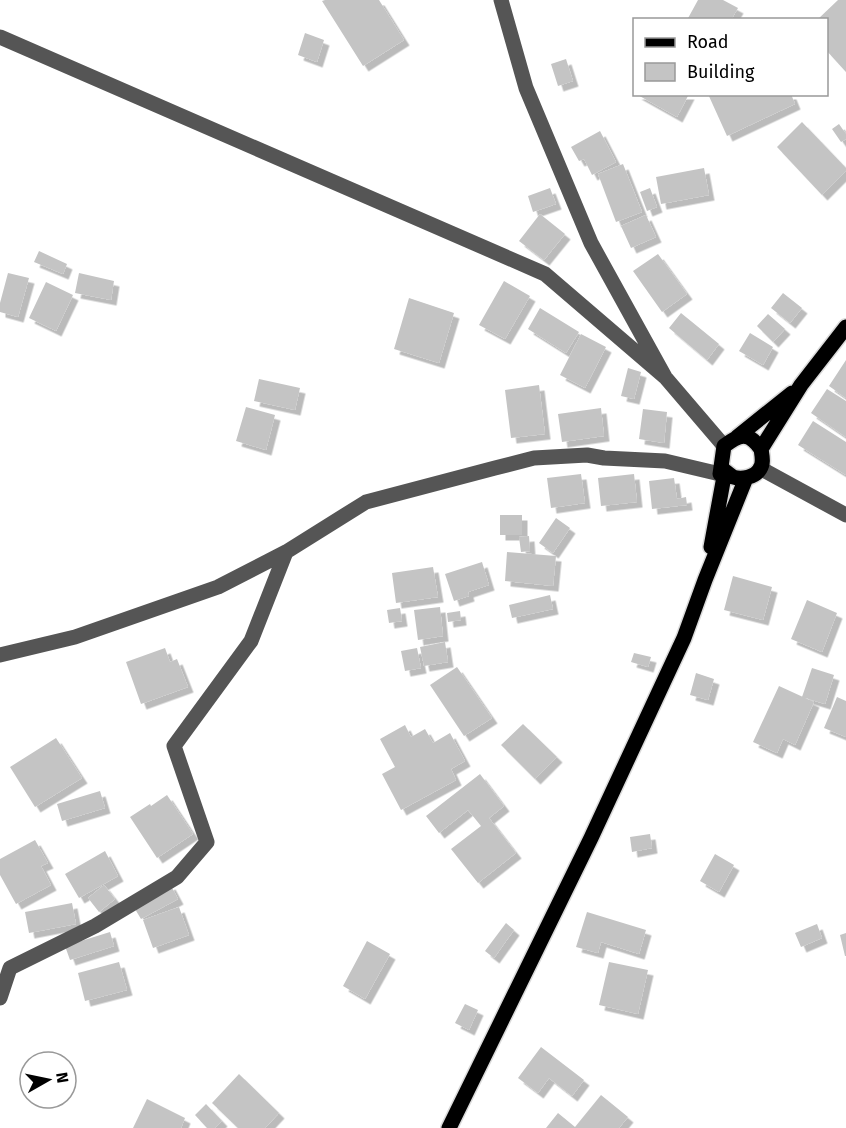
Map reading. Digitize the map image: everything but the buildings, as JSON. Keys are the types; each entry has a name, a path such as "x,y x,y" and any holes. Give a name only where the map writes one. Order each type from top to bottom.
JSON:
{"main road":[{"path":"761,449 801,385 846,327"},
{"path":"705,580 723,472 731,441 801,385"},
{"path":"723,472 735,477 746,478 755,474 763,458 756,441 747,437 731,441"},
{"path":"449,1128 596,828 684,638 746,478"}],"street":[{"path":"501,0 526,88 591,243 665,377"},
{"path":"0,37 545,274 665,377 731,441"},
{"path":"0,655 75,637 218,587 286,552 366,502 534,458 586,455 666,461 723,472"},
{"path":"760,468 846,515"},
{"path":"0,998 10,969 95,926 177,877 207,842 174,746 250,641 286,552"}]}
